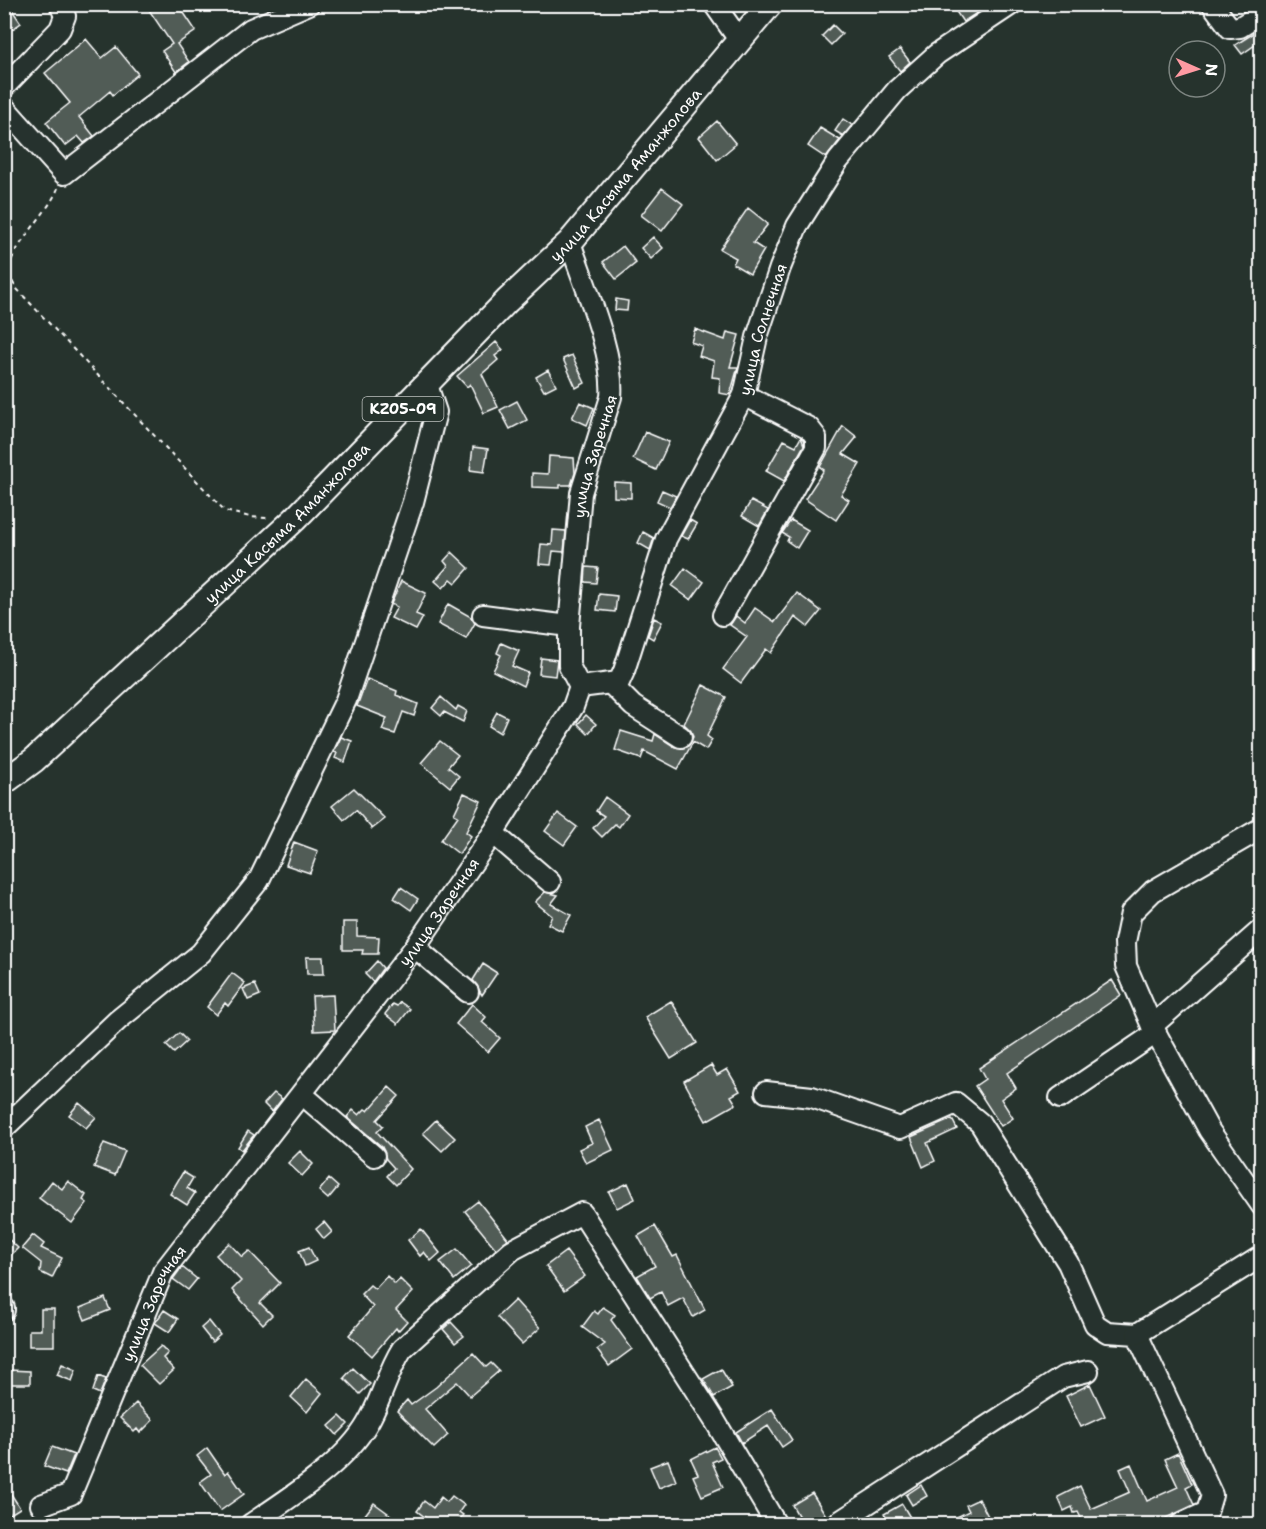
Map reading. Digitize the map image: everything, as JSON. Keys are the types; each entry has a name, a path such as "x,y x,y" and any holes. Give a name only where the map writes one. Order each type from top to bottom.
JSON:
{"main road":[{"name":"улица Касыма Аманжолова","path":"4,782 34,760 295,519 507,301 570,243 770,4"}],"street":[{"path":"4,87 60,29 65,16 60,4"},
{"path":"4,107 64,174 251,29 309,4"},
{"path":"714,4 740,40"},
{"name":"улица Солнечная","path":"612,684 619,682 624,671 666,539 744,396 758,337 780,268 797,226 838,161 897,90 937,54 1012,4"},
{"path":"1212,4 1230,28 1240,27 1262,13"},
{"name":"улица Заречная","path":"41,1505 72,1494 163,1272 416,947 493,834 573,708 580,687 568,666 569,626 581,493 611,397 612,381 608,359 570,243"},
{"path":"4,1128 118,1020 201,953 259,880 350,689 413,502 436,412 427,385"},
{"path":"723,615 816,448 816,437 809,428 744,396"},
{"path":"483,615 569,626"},
{"path":"580,687 612,684 633,706 681,737"},
{"path":"1262,828 1153,891 1131,913 1125,942 1126,966 1154,1029 1209,1130 1262,1206"},
{"path":"493,834 550,882"},
{"path":"1060,1098 1154,1029 1262,929"},
{"path":"416,947 468,992"},
{"path":"766,1092 812,1097 900,1128 956,1103 980,1123 1068,1263 1095,1324 1107,1332 1137,1334 1262,1256"},
{"path":"303,1095 374,1156"},
{"path":"251,1524 314,1481 363,1431 372,1415 390,1368 402,1349 512,1250 582,1214 715,1421 776,1524"},
{"path":"1137,1334 1212,1495 1207,1512 1181,1524"},
{"path":"836,1524 1063,1377 1088,1371"}],"path":[{"path":"64,174 52,204 12,257 9,273 16,288 225,511 250,517 295,519"}],"building":[{"path":"4,4 8,4 21,23 4,35"},
{"path":"156,4 178,4 196,31 177,44 189,62 176,72 162,51 172,44 149,10"},
{"path":"951,4 980,4 983,9 963,22"},
{"path":"833,25 842,34 831,45 822,36"},
{"path":"1262,28 1262,40 1242,54 1235,45"},
{"path":"86,39 102,58 116,47 138,74 113,95 110,91 79,117 94,136 84,143 78,136 65,146 46,122 70,103 45,73"},
{"path":"900,49 910,62 900,71 889,57"},
{"path":"843,119 852,125 843,136 835,131"},
{"path":"717,121 736,144 717,160 699,137"},
{"path":"820,128 840,140 826,158 808,146"},
{"path":"662,188 683,204 662,231 641,215"},
{"path":"748,208 768,224 753,243 764,250 750,274 733,264 736,258 720,249"},
{"path":"653,237 663,248 651,259 641,248"},
{"path":"623,246 636,263 616,279 603,262"},
{"path":"616,299 628,301 627,311 615,310"},
{"path":"695,329 725,340 727,332 739,335 730,367 738,367 730,395 719,393 720,378 712,377 714,361 699,356 702,346 691,342"},
{"path":"496,342 503,350 495,356 498,360 482,374 498,407 484,413 470,384 467,387 457,376"},
{"path":"572,355 585,383 576,388 563,359"},
{"path":"548,370 556,385 544,391 536,377"},
{"path":"517,401 527,420 510,429 500,410"},
{"path":"580,402 594,408 587,425 572,418"},
{"path":"843,426 857,437 843,454 860,464 841,495 849,500 836,520 805,499 824,470 820,467"},
{"path":"645,432 669,442 656,470 633,459"},
{"path":"801,437 804,445 784,481 766,471 784,440 796,446"},
{"path":"473,447 488,449 484,472 470,470"},
{"path":"549,456 574,458 575,473 571,485 560,485 560,488 532,487 532,473 548,474"},
{"path":"614,482 631,483 631,498 614,497"},
{"path":"662,490 676,496 670,507 657,501"},
{"path":"751,501 768,510 759,526 742,516"},
{"path":"690,520 697,524 688,539 681,536"},
{"path":"791,520 808,530 797,548 787,541 789,537 782,533"},
{"path":"553,530 566,531 564,552 553,551 551,565 539,564 541,544 552,545"},
{"path":"643,532 654,538 650,550 638,543"},
{"path":"452,552 469,568 456,583 451,579 443,588 435,581 448,566 444,561"},
{"path":"586,567 598,568 596,583 585,582"},
{"path":"685,568 704,582 691,600 672,586"},
{"path":"401,581 426,593 416,614 423,617 416,630 391,618 397,607 391,604"},
{"path":"797,593 821,611 808,627 795,617 771,653 766,649 741,683 723,669 747,637 730,625 736,616 745,623 755,608 775,622"},
{"path":"599,594 617,596 615,612 597,610"},
{"path":"448,604 471,617 475,623 466,639 438,624"},
{"path":"654,618 662,622 653,639 648,636"},
{"path":"501,643 519,651 512,666 528,673 523,686 493,671 501,655 497,653"},
{"path":"541,658 557,660 555,676 539,674"},
{"path":"367,679 397,691 396,695 418,704 414,716 403,712 395,734 382,730 387,718 357,706"},
{"path":"703,685 726,697 707,736 712,740 706,750 693,742 678,769 644,751 641,759 615,750 621,731 653,741 655,734 675,747 687,747 693,737 684,724"},
{"path":"441,697 456,710 458,706 467,711 463,722 444,712 441,716 432,708"},
{"path":"497,712 507,717 500,733 489,726"},
{"path":"586,715 596,724 588,734 578,724"},
{"path":"341,737 352,741 345,762 335,758 337,753 334,752"},
{"path":"440,741 458,755 448,767 459,776 450,787 421,763"},
{"path":"354,788 385,819 372,829 356,810 344,820 332,806"},
{"path":"464,793 481,801 466,832 471,836 459,854 441,840 458,816 454,814"},
{"path":"605,797 628,814 619,827 615,824 602,837 593,828 604,816 596,811"},
{"path":"558,813 577,827 564,845 545,831"},
{"path":"294,842 318,851 310,873 286,865"},
{"path":"401,887 418,899 411,910 394,898"},
{"path":"545,892 558,895 551,904 571,915 562,931 548,924 552,916 535,902"},
{"path":"343,922 357,922 357,936 379,937 378,954 362,954 363,950 343,950"},
{"path":"306,957 323,957 324,974 307,974"},
{"path":"377,961 383,968 373,982 365,974"},
{"path":"483,964 497,973 482,995 473,980"},
{"path":"232,973 245,983 228,1006 225,1003 216,1015 207,1007"},
{"path":"1112,980 1121,995 1007,1073 1016,1088 1001,1099 1013,1118 1001,1126 975,1086 985,1079 979,1068"},
{"path":"255,984 260,995 248,1000 243,989"},
{"path":"333,995 335,1030 314,1031 312,996"},
{"path":"671,1001 697,1043 671,1059 645,1017"},
{"path":"400,1002 410,1009 398,1024 385,1014 393,1004 397,1006"},
{"path":"472,1004 486,1017 482,1022 500,1038 488,1052 456,1024"},
{"path":"179,1033 187,1041 174,1053 166,1045"},
{"path":"711,1065 717,1075 727,1069 740,1091 731,1096 736,1104 706,1121 684,1081"},
{"path":"389,1087 399,1096 377,1120 383,1126 377,1132 411,1169 396,1185 387,1176 394,1168 386,1159 382,1147 347,1117 353,1110 359,1115 365,1109 368,1111"},
{"path":"274,1093 282,1099 272,1112 264,1104"},
{"path":"79,1103 96,1117 86,1128 69,1115"},
{"path":"952,1119 957,1129 927,1143 935,1161 923,1167 911,1137"},
{"path":"436,1120 455,1138 442,1151 423,1133"},
{"path":"599,1120 613,1150 586,1163 579,1149 592,1143 585,1127"},
{"path":"248,1131 254,1135 242,1150 238,1147"},
{"path":"104,1143 125,1151 115,1175 94,1167"},
{"path":"300,1151 313,1164 302,1176 288,1163"},
{"path":"183,1172 193,1178 187,1188 195,1193 187,1205 170,1194"},
{"path":"329,1179 338,1187 328,1199 319,1191"},
{"path":"52,1181 62,1189 68,1181 86,1195 83,1200 87,1203 72,1223 39,1198"},
{"path":"628,1183 635,1199 617,1208 609,1192"},
{"path":"478,1201 508,1239 496,1249 465,1211"},
{"path":"324,1222 332,1232 324,1239 316,1229"},
{"path":"655,1226 673,1257 677,1255 705,1310 693,1317 683,1298 668,1306 661,1292 650,1298 637,1276 655,1266 638,1236"},
{"path":"421,1229 440,1253 431,1261 424,1252 420,1256 408,1240"},
{"path":"4,1235 18,1248 4,1262"},
{"path":"33,1235 44,1244 41,1248 62,1258 52,1278 40,1272 41,1263 22,1248"},
{"path":"229,1243 242,1257 249,1251 280,1283 260,1303 272,1315 263,1324 232,1290 241,1281 216,1255"},
{"path":"309,1247 316,1261 305,1266 299,1251"},
{"path":"457,1249 471,1266 454,1280 440,1262"},
{"path":"566,1251 585,1276 564,1291 546,1266"},
{"path":"182,1267 197,1279 188,1290 173,1279"},
{"path":"387,1276 395,1284 400,1279 413,1292 396,1310 407,1321 398,1331 396,1328 372,1356 349,1335 373,1307 361,1294 370,1285 375,1289"},
{"path":"105,1298 110,1310 85,1320 80,1308"},
{"path":"515,1300 540,1328 522,1344 497,1317"},
{"path":"603,1307 615,1315 611,1320 632,1349 609,1366 597,1350 605,1344 582,1327 594,1311 598,1314"},
{"path":"41,1309 54,1309 54,1346 29,1346 29,1330 41,1330"},
{"path":"164,1310 178,1319 169,1332 155,1323"},
{"path":"209,1321 220,1335 212,1342 201,1328"},
{"path":"451,1322 464,1336 455,1343 443,1329"},
{"path":"161,1346 168,1353 163,1358 174,1370 159,1384 140,1365"},
{"path":"473,1353 486,1367 491,1363 499,1371 470,1396 457,1382 425,1409 448,1435 434,1448 397,1411 407,1400 411,1405 436,1387"},
{"path":"62,1364 76,1370 72,1381 57,1375"},
{"path":"353,1368 370,1384 360,1394 344,1378"},
{"path":"721,1369 732,1387 714,1397 703,1379"},
{"path":"9,1370 30,1371 30,1384 9,1384"},
{"path":"98,1376 106,1379 100,1394 93,1391"},
{"path":"306,1379 322,1393 307,1412 291,1397"},
{"path":"1090,1384 1105,1416 1081,1427 1066,1396"},
{"path":"136,1403 153,1420 140,1433 137,1429 134,1432 120,1418"},
{"path":"772,1409 792,1440 782,1447 768,1426 742,1443 736,1432"},
{"path":"340,1416 348,1424 337,1435 329,1426"},
{"path":"52,1447 74,1455 66,1474 44,1466"},
{"path":"715,1447 721,1458 712,1462 723,1487 702,1496 693,1476 698,1474 691,1459"},
{"path":"207,1448 225,1474 228,1471 244,1494 220,1511 200,1482 211,1474 197,1456"},
{"path":"1178,1453 1192,1484 1186,1487 1194,1505 1153,1524 1084,1524 1078,1512 1074,1513 1072,1507 1064,1511 1058,1497 1080,1486 1091,1509 1130,1492 1120,1469 1131,1464 1147,1501 1178,1487 1165,1459"},
{"path":"668,1460 676,1481 659,1488 650,1467"},
{"path":"4,1483 20,1508 4,1518"},
{"path":"921,1485 927,1496 912,1505 906,1495"},
{"path":"812,1493 827,1517 824,1524 803,1524 792,1505"},
{"path":"452,1496 464,1505 459,1512 463,1515 456,1524 434,1524 417,1511 424,1501 433,1508 441,1497 447,1502"},
{"path":"979,1499 992,1524 943,1524 969,1511 966,1505"},
{"path":"374,1503 403,1524 358,1524"},
{"path":"902,1504 914,1524 890,1524 884,1514"}]}
